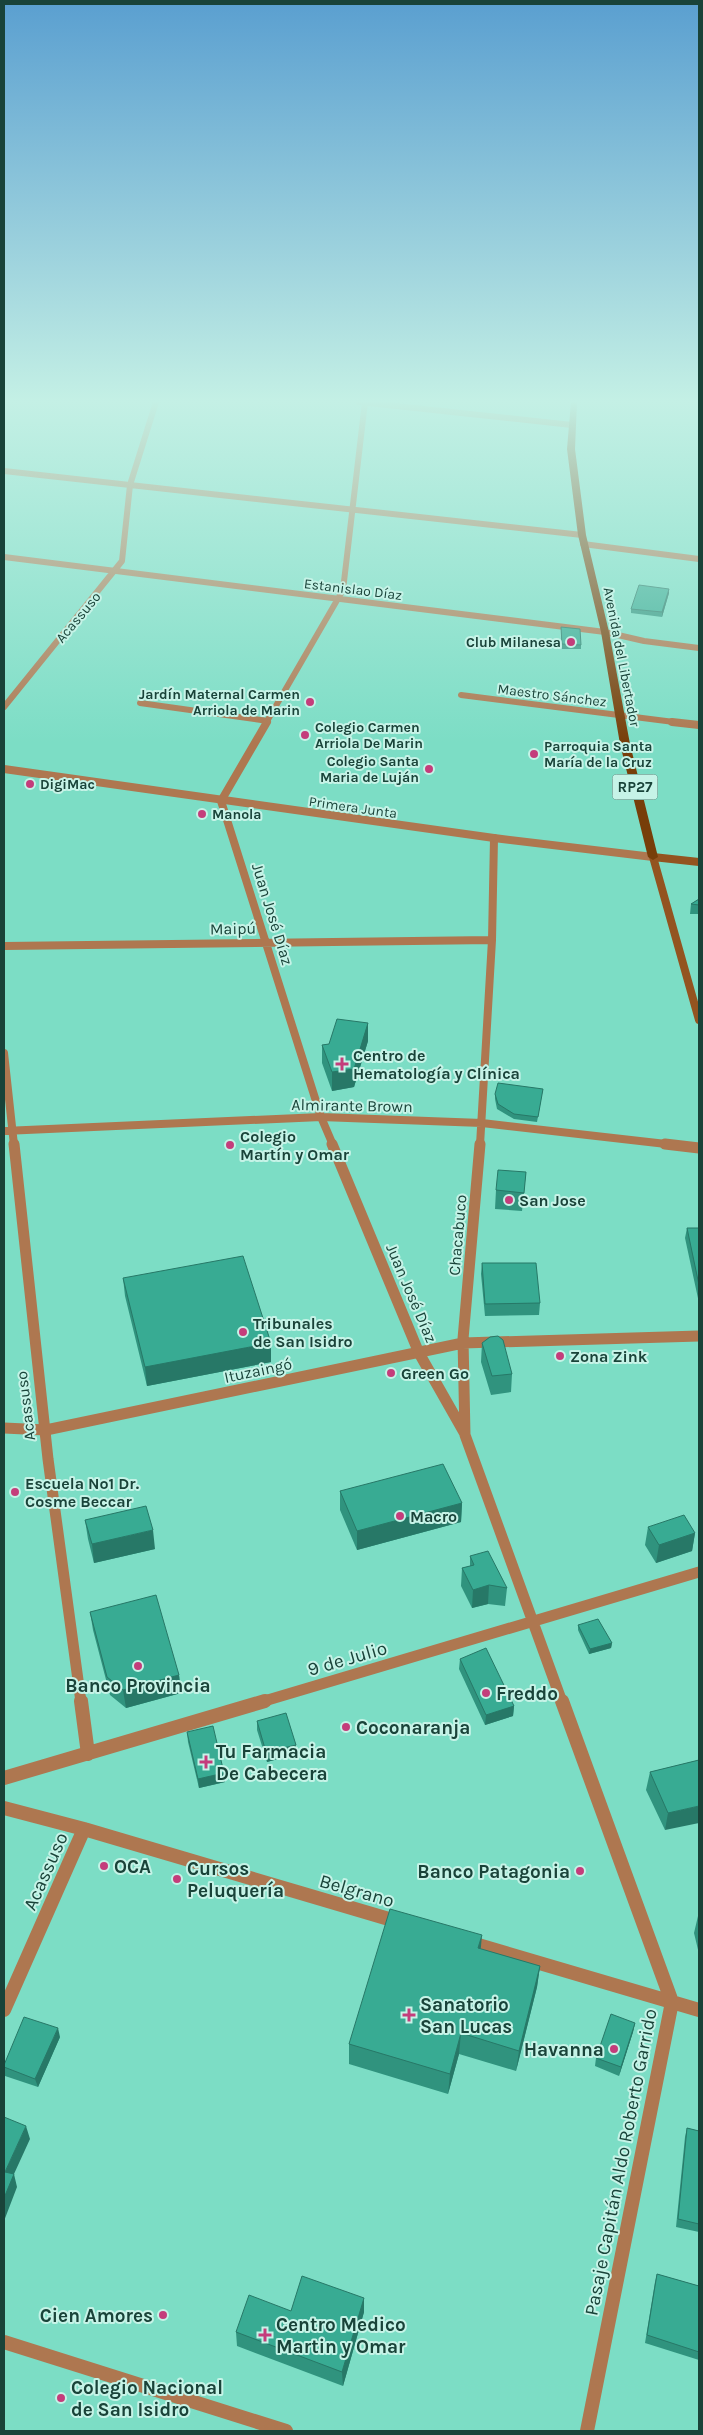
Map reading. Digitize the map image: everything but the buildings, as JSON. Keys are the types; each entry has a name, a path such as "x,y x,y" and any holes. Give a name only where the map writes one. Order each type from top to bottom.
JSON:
{"main road":[{"name":"Avenida del Libertador","path":"580,516 582,535 605,632 620,716 653,857"},
{"name":"Primera Junta","path":"653,857 699,862"},
{"name":"RP27","path":"653,857 699,1020"}],"street":[{"name":"Acassuso","path":"4,706 117,571 122,561 127,516"},
{"path":"221,801 339,600 343,590 351,516"},
{"path":"404,516 582,535"},
{"path":"584,544 699,559"},
{"name":"Estanislao Díaz","path":"4,557 605,632 644,641 699,648"},
{"name":"Maestro Sánchez","path":"461,695 699,725"},
{"path":"140,703 268,721"},
{"name":"Primera Junta","path":"4,769 221,801 494,838 653,857"},
{"name":"Juan José Díaz","path":"221,801 321,1117 419,1353 465,1435"},
{"name":"Chacabuco","path":"494,838 492,940 482,1123 463,1344 465,1435 535,1622"},
{"name":"Maipú","path":"4,946 492,940"},
{"name":"Acassuso","path":"4,1053 8,1131 88,1754"},
{"name":"Almirante Brown","path":"8,1131 321,1117 482,1123 699,1148"},
{"name":"Ituzaingó","path":"4,1428 46,1430 463,1344 699,1336"},
{"name":"9 de Julio","path":"4,1778 699,1572"},
{"name":"Pasaje Capitán Aldo Roberto Garrido","path":"535,1622 672,2002 587,2431"},
{"name":"Belgrano","path":"4,1808 84,1828 416,1926"},
{"name":"Acassuso","path":"4,2010 84,1828"},
{"path":"454,1938 699,2010"},
{"path":"4,2342 286,2431"}],"place":[{"name":"Club Milanesa","path":"571,642"},
{"name":"Jardín Maternal Carmen Arriola de Marin","path":"310,702"},
{"name":"Colegio Carmen Arriola De Marin","path":"305,735"},
{"name":"Parroquia Santa María de la Cruz","path":"534,754"},
{"name":"Colegio Santa Maria de Luján","path":"429,769"},
{"name":"DigiMac","path":"30,784"},
{"name":"Manola","path":"202,814"},
{"name":"Centro de Hematología y Clínica","path":"342,1064"},
{"name":"Colegio Martín y Omar","path":"230,1145"},
{"name":"San Jose","path":"509,1200"},
{"name":"Tribunales de San Isidro","path":"243,1332"},
{"name":"Zona Zink","path":"560,1356"},
{"name":"Green Go","path":"391,1373"},
{"name":"Escuela Nº1 Dr. Cosme Beccar","path":"15,1492"},
{"name":"Macro","path":"400,1516"},
{"name":"Banco Provincia","path":"138,1666"},
{"name":"Freddo","path":"486,1693"},
{"name":"Coconaranja","path":"346,1727"},
{"name":"Tu Farmacia De Cabecera","path":"206,1762"},
{"name":"OCA","path":"104,1866"},
{"name":"Banco Patagonia","path":"580,1871"},
{"name":"Cursos Peluquería","path":"177,1879"},
{"name":"Sanatorio San Lucas","path":"409,2015"},
{"name":"Havanna","path":"614,2049"},
{"name":"Cien Amores","path":"163,2315"},
{"name":"Centro Medico Martin y Omar","path":"265,2335"},
{"name":"Colegio Nacional de San Isidro","path":"61,2398"}]}
